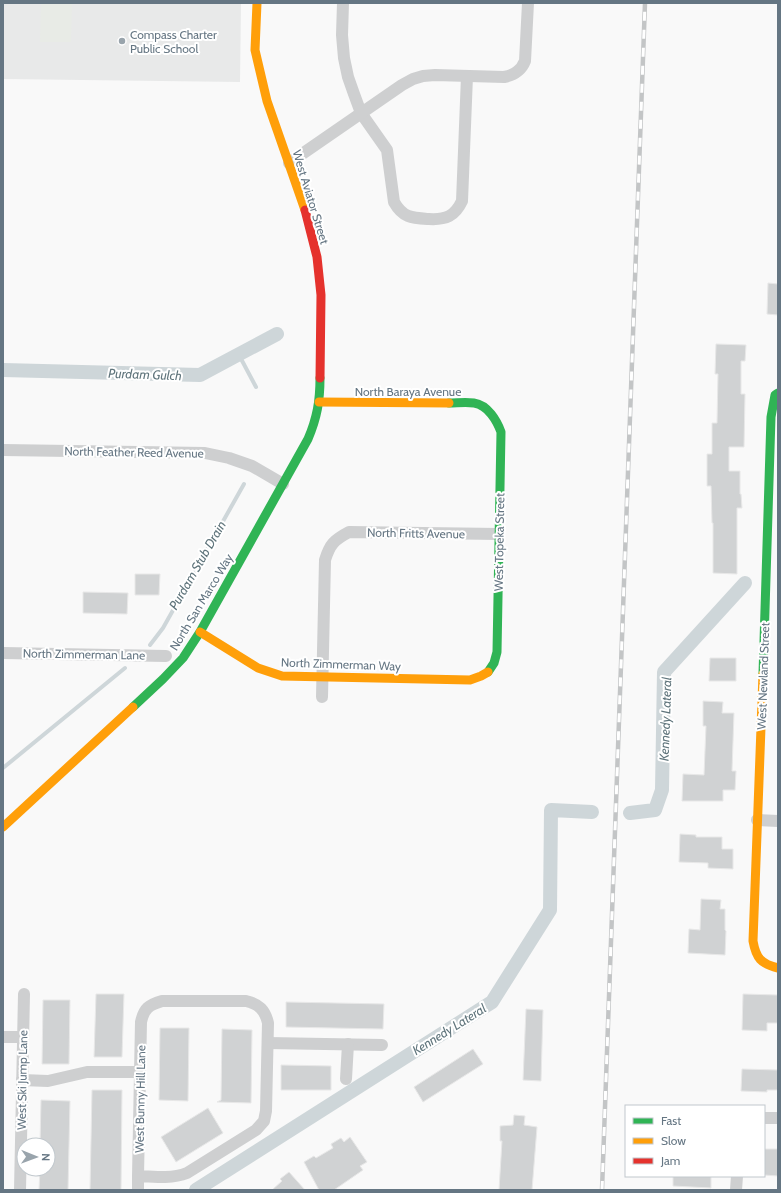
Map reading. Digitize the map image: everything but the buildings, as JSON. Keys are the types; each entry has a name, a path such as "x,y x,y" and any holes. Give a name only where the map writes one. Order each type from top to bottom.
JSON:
{"street":[{"name":"West Aviator Street","path":"257,3 255,50 267,101 306,214 317,257 321,295 320,402"},
{"path":"343,3 342,35 344,58 352,88 361,113 387,150 394,202 398,209 412,218 437,219 448,217 459,208 462,201 467,76"},
{"path":"289,163 402,85 413,79 435,75 504,77 510,76 519,71 523,66 526,56 528,3"},
{"name":"West Newland Street","path":"778,393 775,395 771,417 772,596 758,820 753,942 759,960 768,966 778,968"},
{"name":"North Baraya Avenue","path":"320,402 476,403 484,406 492,414"},
{"name":"North San Marco Way","path":"3,827 163,679 183,658 200,632 308,439 315,422 320,402"},
{"name":"West Topeka Street","path":"490,671 495,663 497,652 501,432 498,423 492,414"},
{"name":"North Feather Reed Avenue","path":"3,450 205,453 229,458 252,466 283,484"},
{"name":"North Fritts Avenue","path":"323,677 325,560 328,550 334,541 349,532 499,534"},
{"name":"North Zimmerman Way","path":"200,632 258,668 282,676 470,680 481,678 490,671"},
{"name":"North Zimmerman Lane","path":"3,653 166,656"},
{"path":"322,697 323,677"},
{"path":"758,820 778,821"},
{"name":"West Ski Jump Lane","path":"20,1190 24,994"},
{"name":"West Bunny Hill Lane","path":"138,1190 142,1022 146,1009 152,1004 162,1001 246,1001 254,1003 261,1008 266,1015 268,1023 268,1043"},
{"path":"3,1037 23,1037"},
{"path":"138,1176 172,1177 187,1173 256,1130 264,1121 266,1111 268,1043 382,1045"},
{"path":"346,1079 348,1044"},
{"path":"22,1080 48,1081 87,1072 140,1072"},
{"path":"765,1118 778,1118"},
{"path":"736,1190 737,1177"}],"shaded area":[{"name":"Compass Charter Public School","path":"3,3 241,3 240,82 3,79"},
{"path":"41,3 72,3 71,42 40,42"}],"waterway":[{"name":"Purdam Gulch","path":"3,370 200,375 277,334"},
{"name":"Purdam Stub Drain","path":"239,355 256,387"},
{"name":"Purdam Stub Drain","path":"150,645 163,628 244,484"},
{"name":"Kennedy Lateral","path":"630,813 655,810 662,790 664,672 745,583"},
{"name":"Purdam Stub Drain","path":"3,768 125,668"},
{"name":"Kennedy Lateral","path":"196,1190 492,1002 550,910 551,810 592,812"}],"railway":[{"path":"602,1190 645,3"}],"traffic: fast":[{"path":"133,707 183,658 200,632 308,439 314,424 317,409 320,378"},
{"path":"763,674 771,417 775,395 778,393"},
{"path":"449,403 479,404 488,410 501,432 497,652 494,663 488,672"}],"traffic: slow":[{"path":"257,3 255,50 267,101 305,210"},
{"path":"319,402 449,403"},
{"path":"200,632 258,668 282,676 470,680 488,672"},
{"path":"763,674 753,941 760,959 763,962 778,968"},
{"path":"3,827 133,707"}],"traffic: jam":[{"path":"305,210 317,257 321,295 320,378"}],"place":[{"name":"Compass Charter Public School","path":"122,41"}]}
